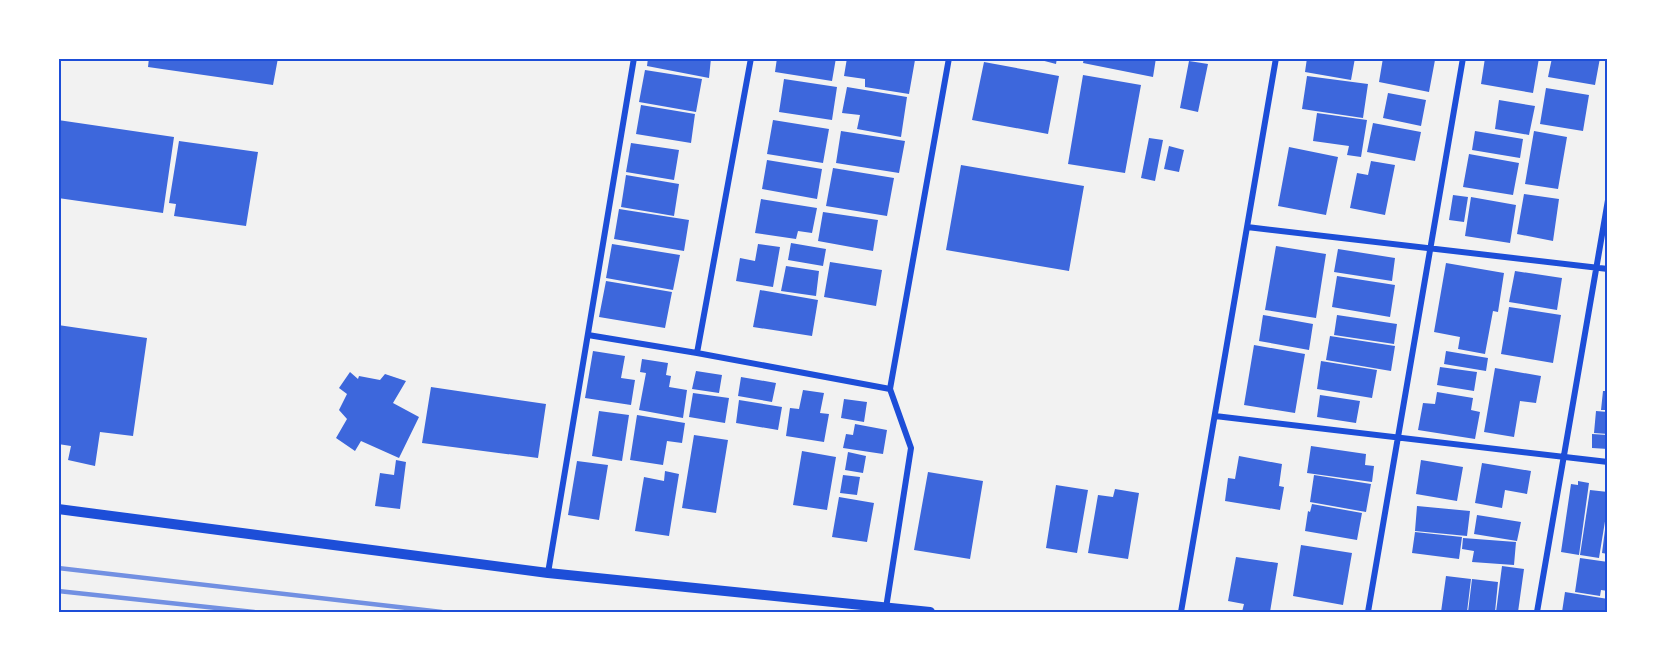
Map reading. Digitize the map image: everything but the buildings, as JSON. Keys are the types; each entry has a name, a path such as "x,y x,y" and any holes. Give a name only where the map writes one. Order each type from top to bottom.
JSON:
{"street":[{"path":"548,573 634,58"},
{"path":"697,353 751,58"},
{"path":"886,608 911,448 890,389 949,58"},
{"path":"1181,612 1276,58"},
{"path":"1368,612 1463,58"},
{"path":"1537,612 1608,200"},
{"path":"1247,227 1608,269"},
{"path":"588,335 890,389"},
{"path":"1215,416 1608,462"},
{"path":"58,509 548,573 930,612"}],"railway":[{"path":"58,568 442,612"},
{"path":"58,591 254,612"}]}
